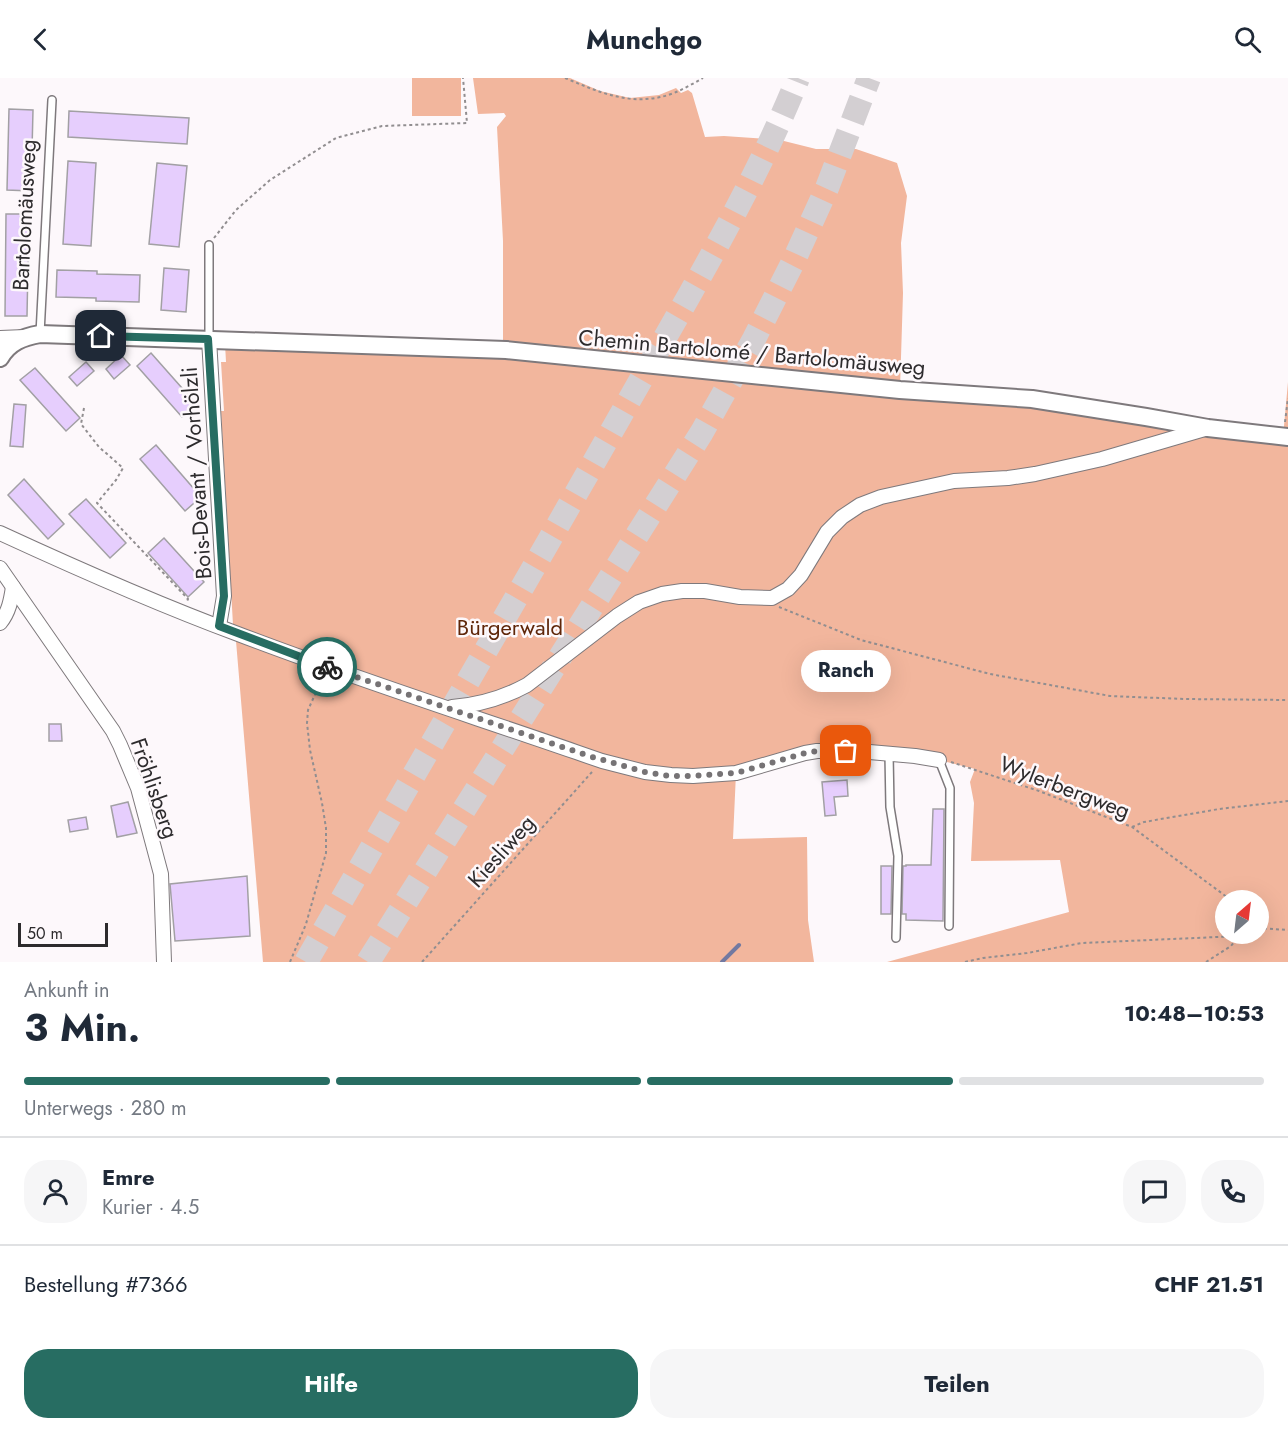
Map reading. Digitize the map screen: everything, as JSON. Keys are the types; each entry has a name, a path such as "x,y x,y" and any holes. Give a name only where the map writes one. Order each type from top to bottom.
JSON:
{"street":[{"path":"0,338 33,335 208,339"},
{"path":"0,358 13,343 33,335"},
{"name":"Chemin Bartolomé / Bartolomäusweg","path":"208,339 506,350 900,390 1032,399 1208,428 1286,437"},
{"name":"Bois-Devant / Vorhölzli","path":"208,339 224,596 219,626"},
{"path":"448,708 475,705 520,689 617,616 639,602 662,594 705,591 740,597 772,598 788,589 801,575 827,532 843,517 860,505 881,497 954,481 1035,474 1102,459 1208,428"},
{"path":"0,533 86,572 326,666 602,761 645,772 670,776 736,773 817,751 858,751 939,760"},
{"name":"Fröhlisberg","path":"0,568 113,731 120,745 138,789 161,874 164,962"},
{"path":"0,623 6,616 13,587"}],"lane":[{"name":"Bartolomäusweg","path":"33,335 52,99"},
{"name":"Bois-Devant / Vorhölzli","path":"208,339 209,244"},
{"path":"889,754 890,807 898,856 896,938"},
{"path":"939,760 950,788 949,926"}],"path":[{"path":"209,244 237,210 270,180 336,138 382,126 467,123 464,78"},
{"path":"565,78 611,96 641,100 672,93 703,78"},
{"path":"1286,437 1288,398"},
{"path":"84,408 81,424 99,447 123,468 97,503 188,599 186,604"},
{"path":"772,598 780,608 861,640 990,674 1110,696 1288,700"},
{"path":"290,962 306,924 326,853 326,828 310,750 307,723 308,710 326,666"},
{"name":"Wylerbergweg","path":"939,760 975,769 1039,791 1132,827 1217,890"},
{"name":"Kiesliweg","path":"422,962 602,761"},
{"path":"1132,827 1144,822 1219,809 1288,801"},
{"path":"1269,929 1288,930"},
{"path":"965,962 1082,943 1215,935"},
{"path":"1206,962 1233,944"}],"green space":[{"path":"412,78 461,78 461,116 412,116"},
{"name":"Bürgerwald","path":"473,78 570,78 600,91 630,98 659,95 676,88 681,93 688,90 692,93 705,137 780,140 816,149 856,149 897,163 907,196 901,243 903,293 900,389 1283,437 1288,382 1288,962 887,962 1069,912 1060,860 971,861 974,803 970,782 975,769 939,760 833,750 736,773 733,839 807,837 808,920 814,962 263,962 236,641 240,629 233,625 221,411 224,411 221,362 226,362 225,344 503,342 503,241 497,127 506,116 504,113 478,114"}],"building":[{"path":"9,109 33,110 31,191 7,190"},
{"path":"69,111 189,118 187,144 68,137"},
{"path":"68,161 96,163 91,246 63,244"},
{"path":"157,163 187,166 179,247 149,244"},
{"path":"6,214 29,214 27,316 5,316"},
{"path":"164,268 189,270 186,312 161,310"},
{"path":"57,270 140,275 139,302 56,297"},
{"path":"151,353 197,405 182,417 137,366"},
{"path":"121,355 130,365 114,379 106,369"},
{"path":"86,362 94,371 77,386 69,377"},
{"path":"35,368 80,418 66,431 20,380"},
{"path":"14,404 26,405 23,447 10,446"},
{"path":"156,445 201,497 185,511 140,459"},
{"path":"24,479 64,524 48,539 8,495"},
{"path":"86,499 126,543 110,558 69,514"},
{"path":"164,538 204,582 188,597 148,553"},
{"path":"49,724 61,724 62,741 49,741"},
{"path":"847,780 848,796 834,797 836,815 825,816 822,782"},
{"path":"128,802 137,833 117,837 111,806"},
{"path":"933,809 944,809 943,921 906,920 906,914 902,914 903,866 931,865"},
{"path":"86,817 88,829 70,832 68,820"},
{"path":"881,866 892,866 891,914 881,914"},
{"path":"247,876 250,936 175,941 170,884"}],"waterway":[{"path":"722,962 739,945"}],"tunnel":[{"path":"306,962 714,252 758,166 798,78"},
{"path":"368,962 702,432 754,339 794,260 827,188 869,78"}],"way so far":[{"path":"327,667 602,761 645,772 670,776 736,773 805,753 846,751"}],"place":[{"name":"Ranch","path":"846,751"}],"route":[{"path":"101,336 208,339 224,596 219,626 327,667"}]}
